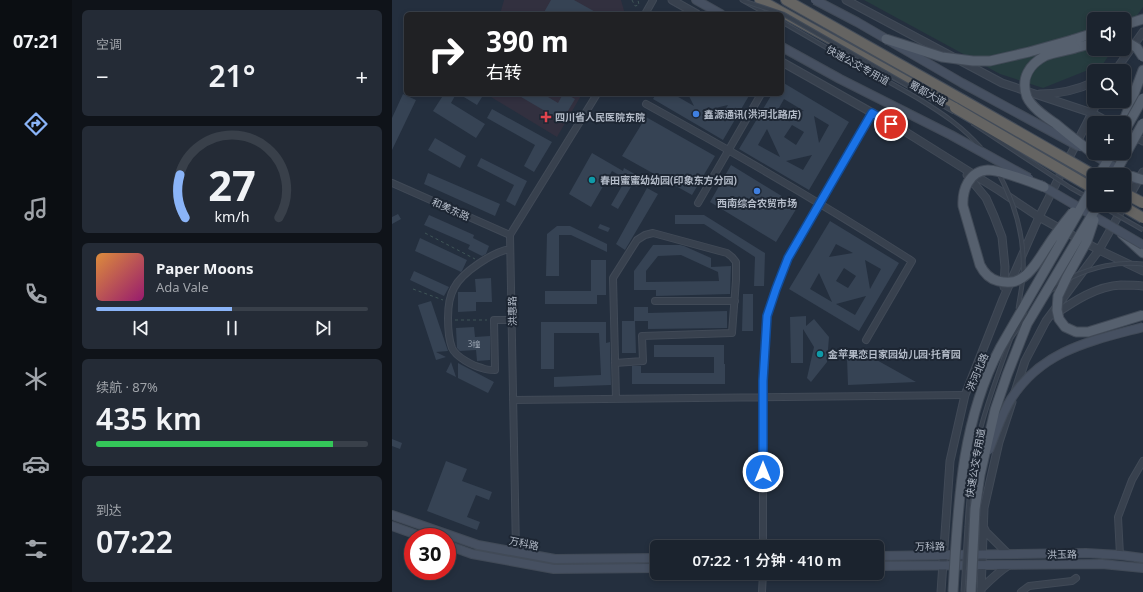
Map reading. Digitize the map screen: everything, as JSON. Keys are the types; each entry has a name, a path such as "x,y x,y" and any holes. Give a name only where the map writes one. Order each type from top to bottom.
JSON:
{"highway":[{"name":"蜀都大道","path":"760,0 781,12"},
{"name":"蜀都大道","path":"786,0 1087,171"},
{"name":"蜀都大道","path":"784,14 1087,185"},
{"path":"1131,196 1143,204"},
{"path":"1131,211 1143,218"}],"main road":[{"path":"696,0 717,12"},
{"path":"815,0 962,83 1087,151"},
{"path":"1131,23 1143,19"},
{"path":"886,39 942,57 973,61 990,61 1029,52 1087,35"},
{"path":"1131,44 1137,48 1143,57"},
{"path":"1087,45 1047,55 1036,61 1031,66 1027,74 1025,85 1027,96 1037,109 1087,149"},
{"path":"784,48 840,79 951,135 1143,245"},
{"path":"1126,116 1143,70"},
{"path":"1131,119 1143,98"},
{"path":"1131,144 1143,123"},
{"path":"1131,148 1143,132"},
{"path":"1104,160 1117,168"},
{"path":"1044,187 1012,175 989,170 980,171 971,178 962,197 963,206 978,258 983,271 988,276 1005,283 1022,278 1036,264 1063,224 1087,203"},
{"path":"1131,176 1143,180"},
{"path":"1131,176 1143,184"},
{"name":"洪河北路","path":"953,592 957,529 966,453 972,422 982,386 990,366 1000,348 1087,205"},
{"path":"971,592 975,515 980,475 995,410 1027,324 1095,212"},
{"path":"1097,212 1087,241 1058,296 1057,310 1059,319 1065,327 1076,332 1088,332 1143,315"},
{"path":"1115,228 1143,253"},
{"path":"980,475 1000,420 1011,399 1027,379 1042,365 1062,352 1084,343 1143,327"},
{"name":"万科路","path":"392,515 478,545 555,559 650,558"},
{"path":"392,526 404,530"},
{"name":"万科路","path":"456,548 472,554 554,569 650,568"},
{"name":"洪玉路","path":"983,555 1086,553 1143,558"},
{"name":"万科路","path":"884,556 983,555"},
{"name":"洪玉路","path":"982,565 1102,564 1143,568"},
{"name":"万科路","path":"884,566 982,565"}],"street":[{"path":"646,12 653,0"},
{"path":"672,0 693,12"},
{"path":"846,0 1002,83 1097,116"},
{"path":"1120,64 1143,32"},
{"path":"784,63 901,129 1039,216 1099,250 1143,271"},
{"path":"1033,94 1054,94 1087,85"},
{"path":"510,235 596,96"},
{"path":"698,204 759,96"},
{"path":"646,104 728,149 820,203 912,261 866,340"},
{"path":"941,592 950,461 965,395 1039,216 1094,108"},
{"path":"763,540 763,381 767,316 788,258 872,113"},
{"path":"1131,135 1143,141"},
{"path":"959,166 986,198 1002,237 1004,299"},
{"path":"981,591 984,508 999,442 1025,361 1046,321 1099,250 1143,172"},
{"name":"和美东路","path":"392,183 510,235"},
{"path":"615,363 643,361 642,336 732,333 736,262 728,253 653,233 645,235 638,240 613,278 615,363 616,399"},
{"name":"洪惠路","path":"510,235 516,552"},
{"path":"510,249 504,250 482,262 461,278 453,289 449,303 448,320 453,349 464,360 482,368 495,370 494,320 512,320"},
{"path":"1046,321 1071,302 1099,290 1120,285 1143,286"},
{"path":"655,301 735,301"},
{"path":"513,400 965,395"},
{"path":"1120,555 1118,517 1132,480 1143,460"},
{"path":"984,526 986,532 1008,554"},
{"path":"981,591 996,574 1009,565"},
{"path":"1021,592 1029,586 1072,582 1076,578"},
{"path":"762,592 763,580"}],"lane":[{"name":"快速公交专用道","path":"743,1 777,12"},
{"name":"快速公交专用道","path":"743,1 763,12"},
{"name":"快速公交专用道","path":"784,15 957,111"},
{"name":"快速公交专用道","path":"784,23 904,90 945,115 962,128 994,164 1008,192 1019,225 1024,268 1023,286 1011,338 983,420 975,454 969,491 963,592"},
{"path":"965,119 1087,198"},
{"path":"1111,212 1143,230"},
{"name":"快速公交专用道","path":"1011,338 1034,306 1049,292 1072,277 1093,269 1114,264 1143,264"}],"path":[{"path":"632,0 635,6 639,5 638,0"},
{"path":"425,233 482,262"},
{"path":"413,289 449,303"},
{"path":"448,320 494,320"}],"shaded area":[{"path":"504,0 621,0 624,12 501,12"},
{"name":"四川省人民医院东院","path":"490,96 581,96 557,137"}],"green space":[{"path":"864,0 1143,0 1143,7 1131,24 1131,12 1087,12 1087,56 1108,56 1103,64 1087,64 1087,70 1043,88 1000,74"}],"building":[{"path":"551,0 574,0 595,12 544,12"},
{"path":"784,83 849,122 809,190 739,149 771,96 784,96","holes":["784,99 804,111 775,115","814,116 829,125 819,143","792,125 804,132 796,145 784,137","767,129 780,157 758,145","812,155 803,170 786,161"]},
{"path":"403,94 404,96 416,100 392,150 392,118"},
{"path":"443,96 455,96 451,103 485,124 476,138 433,111"},
{"path":"462,96 481,96 482,97 477,105"},
{"path":"519,96 546,96 558,103 562,96 570,96 575,99 562,121"},
{"path":"655,96 676,96 694,106 689,96 749,96 723,140 653,99","holes":["728,105 719,120 703,111"]},
{"path":"492,109 552,142 534,172 524,166 535,145 487,118"},
{"path":"646,117 715,156 692,195 622,156"},
{"path":"435,138 466,156 460,168 428,150"},
{"name":"春田蜜蜜幼幼园(印象东方分园)","path":"592,153 623,171 624,168 642,178 637,187 632,185 618,209 611,205 626,179 612,171 591,207 569,194"},
{"path":"481,158 527,181 515,206 506,201 514,185 477,166"},
{"path":"731,165 798,206 776,242 710,202"},
{"path":"428,173 500,204 495,216 424,184"},
{"path":"647,188 658,194 625,250 616,244"},
{"path":"398,214 401,219 392,224 392,217"},
{"path":"429,215 474,235 473,238 489,246 486,254 482,256 468,249 470,245 424,225"},
{"path":"675,215 704,215 765,253 764,286 754,286 755,257 704,224 675,224"},
{"path":"830,221 899,263 859,331 789,289","holes":["836,244 853,253 829,257","865,260 881,269 870,289","844,268 856,276 848,288 836,281","819,273 832,302 810,289","866,296 855,315 836,304"]},
{"path":"600,224 610,228 608,232 598,228"},
{"path":"557,226 570,226 607,244 607,252 571,235 559,235 559,276 546,276 547,234"},
{"path":"420,238 467,260 462,271 461,272 415,251"},
{"path":"653,245 680,245 711,258 711,267 731,266 730,294 656,296 656,290 634,290 634,271","holes":["681,255 718,272 719,281 646,282 646,271 658,256"]},
{"path":"591,260 606,260 606,295 597,295 597,304 545,304 545,291 591,291"},
{"path":"414,271 449,287 444,296 410,280"},
{"path":"491,278 492,302 476,302 476,311 458,312 458,292 476,292 475,279"},
{"path":"743,294 753,294 753,331 742,331"},
{"path":"431,301 448,351 436,352 446,357 436,360 418,305"},
{"path":"634,307 648,307 648,313 727,311 727,328 648,329 648,321 635,321 636,353 622,353 622,321 634,321"},
{"name":"金苹果恋日家园幼儿园·托育园","path":"806,316 806,326 814,319 829,337 827,362 811,382 807,378 814,347 803,329 803,363 791,363 790,317"},
{"path":"541,322 606,322 606,343 610,342 611,385 554,387 554,377 601,375 599,333 554,333 554,369 541,369"},
{"path":"474,327 475,337 490,336 490,360 477,361 476,350 460,351 457,348 456,328"},
{"path":"654,345 724,345 725,384 632,384 632,366 641,366 641,373 714,373 714,357 654,357"},
{"path":"857,349 916,382 848,385 847,358"},
{"path":"451,362 456,377 446,372"},
{"path":"458,363 494,382 488,393 458,378"},
{"path":"392,439 402,443 400,449 392,446"},
{"path":"446,461 467,469 462,481 492,492 489,500 476,495 467,517 480,522 477,530 427,511"}],"place":[{"name":"鑫源通讯(洪河北路店)","path":"696,114"},
{"name":"四川省人民医院东院","path":"546,117"},
{"name":"春田蜜蜜幼幼园(印象东方分园)","path":"592,180"},
{"name":"西南综合农贸市场","path":"757,191"},
{"name":"金苹果恋日家园幼儿园·托育园","path":"820,354"}],"route":[{"path":"763,472 763,381 765,342 767,316 776,289 788,258 872,113 891,124"}]}
